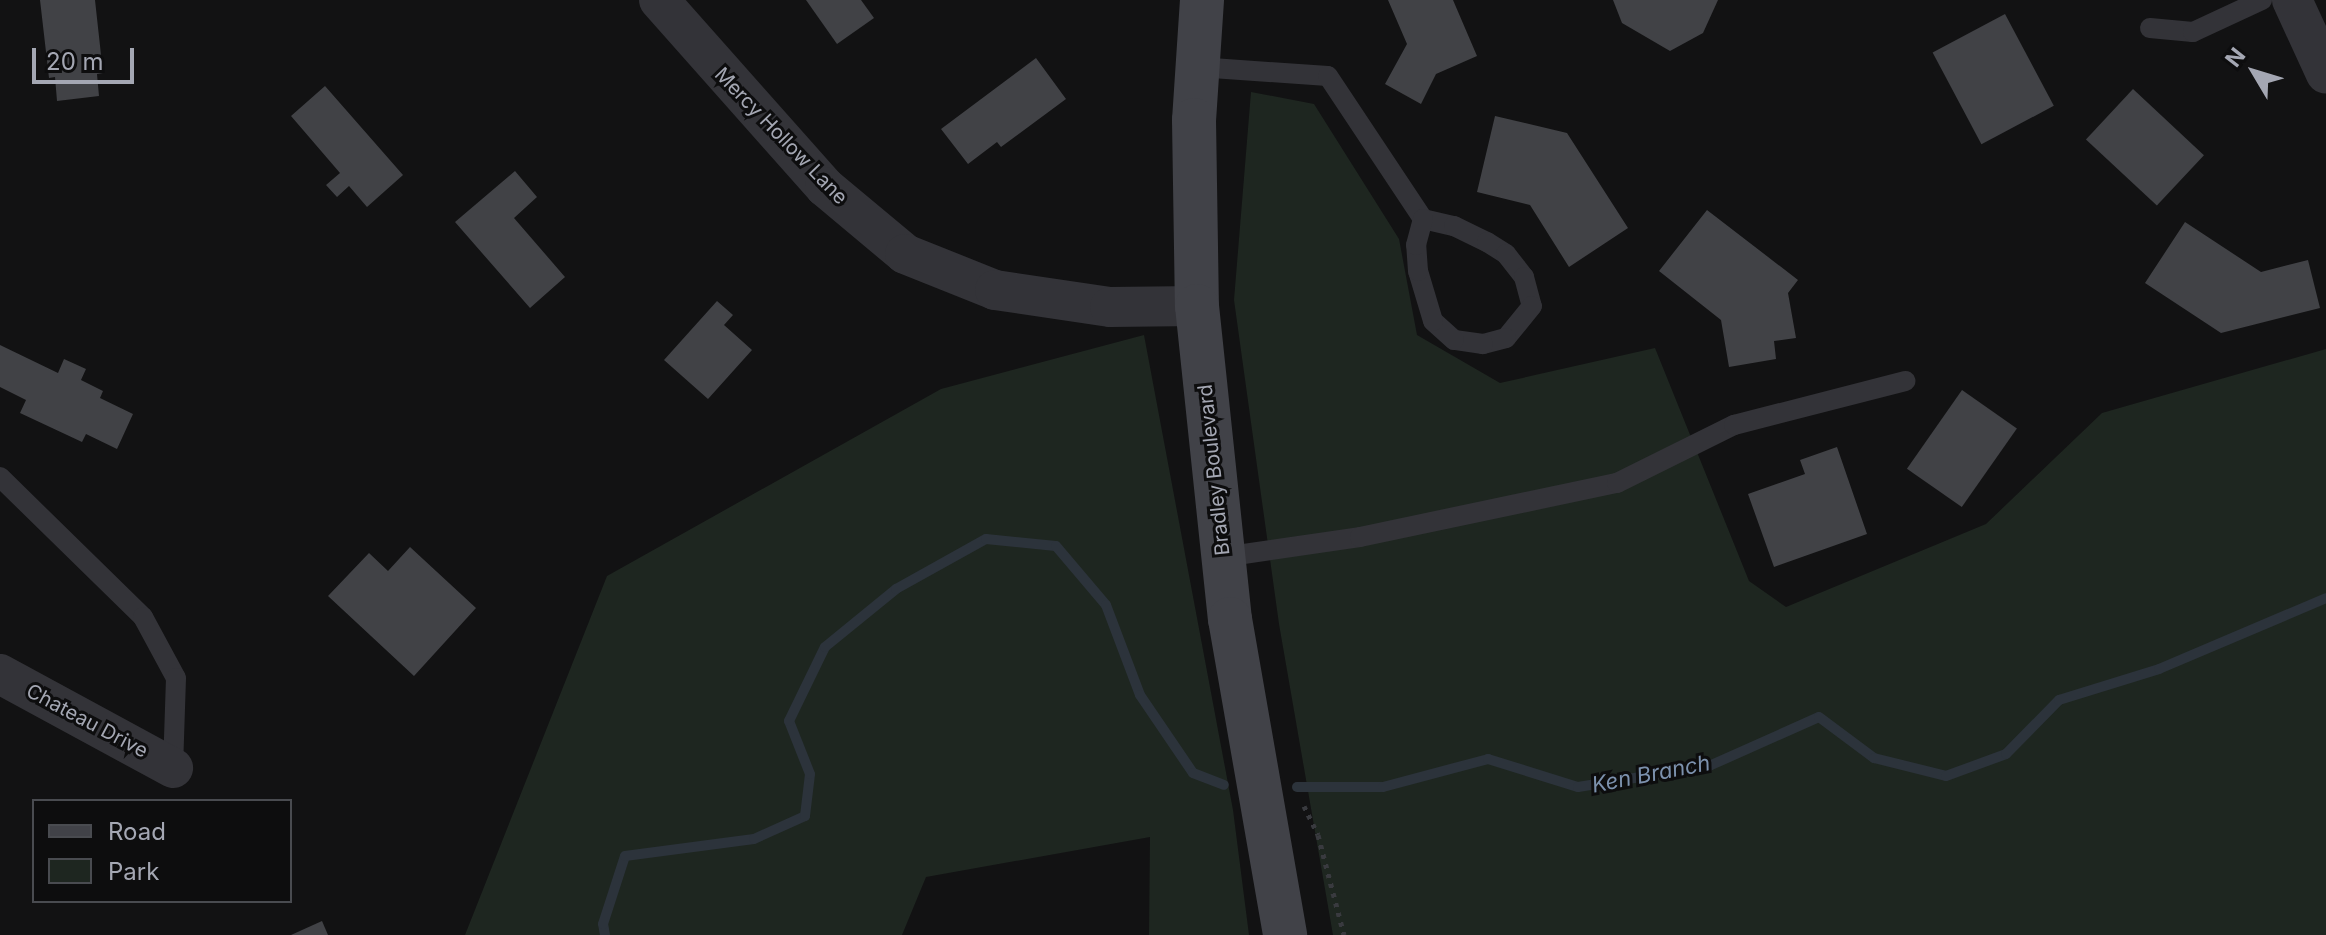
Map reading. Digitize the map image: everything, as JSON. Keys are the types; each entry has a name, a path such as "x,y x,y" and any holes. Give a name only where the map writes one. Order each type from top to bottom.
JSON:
{"main road":[{"name":"Bradley Boulevard","path":"1202,0 1198,67 1197,306 1223,557 1285,935"}],"street":[{"name":"Mercy Hollow Lane","path":"659,0 825,187 905,254 995,290 1110,307 1197,306"},
{"path":"2292,0 2326,74"},
{"name":"Chateau Drive","path":"0,674 173,768"}],"lane":[{"path":"2150,28 2193,32 2262,0"},
{"path":"1198,67 1328,76 1423,219 1454,226 1487,242 1506,254 1524,277 1532,306 1523,323 1506,338 1483,344 1454,340 1433,321 1418,271 1416,245 1423,219"},
{"path":"1223,557 1360,537 1617,483 1734,425 1905,381"},
{"path":"0,477 143,617 176,678 173,768"}],"path":[{"path":"1299,795 1318,835 1344,935"}],"green space":[{"path":"1251,92 1314,104 1399,239 1417,335 1500,383 1655,348 1749,581 1786,607 1986,524 2102,413 2326,349 2326,935 1333,935 1279,624 1234,300"},
{"path":"1144,335 1233,810 1249,935 1149,935 1150,837 926,877 902,935 465,935 607,576 941,389"}],"building":[{"path":"40,0 95,0 103,73 97,74 99,96 57,101 55,77 49,78"},
{"path":"806,0 861,0 874,18 837,44"},
{"path":"1388,0 1453,0 1477,56 1436,74 1421,104 1385,84 1407,44"},
{"path":"1613,0 1718,0 1703,33 1670,51 1622,23"},
{"path":"2005,14 2054,106 1981,144 1933,52"},
{"path":"1036,58 1066,99 1001,147 997,142 968,164 941,129"},
{"path":"325,86 403,175 367,207 349,186 337,197 326,185 340,173 291,116"},
{"path":"2133,89 2204,155 2157,206 2086,139"},
{"path":"1495,116 1567,133 1628,228 1569,267 1530,205 1477,192"},
{"path":"515,171 537,197 514,218 565,277 530,308 455,222"},
{"path":"1707,210 1798,280 1788,293 1796,338 1774,341 1776,359 1729,367 1721,320 1659,271"},
{"path":"2185,222 2261,272 2308,260 2320,308 2221,333 2145,283"},
{"path":"717,301 733,315 724,325 752,350 708,399 664,360"},
{"path":"0,345 58,373 64,359 86,369 81,380 103,391 100,398 133,414 117,449 86,434 82,442 20,413 26,400 0,387"},
{"path":"1962,390 2017,428 1962,507 1907,469"},
{"path":"1837,447 1867,534 1774,567 1748,494 1805,474 1800,460"},
{"path":"410,547 476,608 414,676 328,596 369,553 388,571"},
{"path":"322,921 328,935 291,935"}],"waterway":[{"name":"Ken Branch","path":"605,935 603,924 625,856 754,839 805,816 810,774 789,721 825,647 896,589 986,539 1056,546 1106,605 1140,695 1193,773 1224,785"},
{"name":"Ken Branch","path":"1297,787 1383,787 1488,759 1578,787 1709,766 1819,717 1874,758 1946,776 2006,754 2059,700 2159,669 2326,598"}]}
